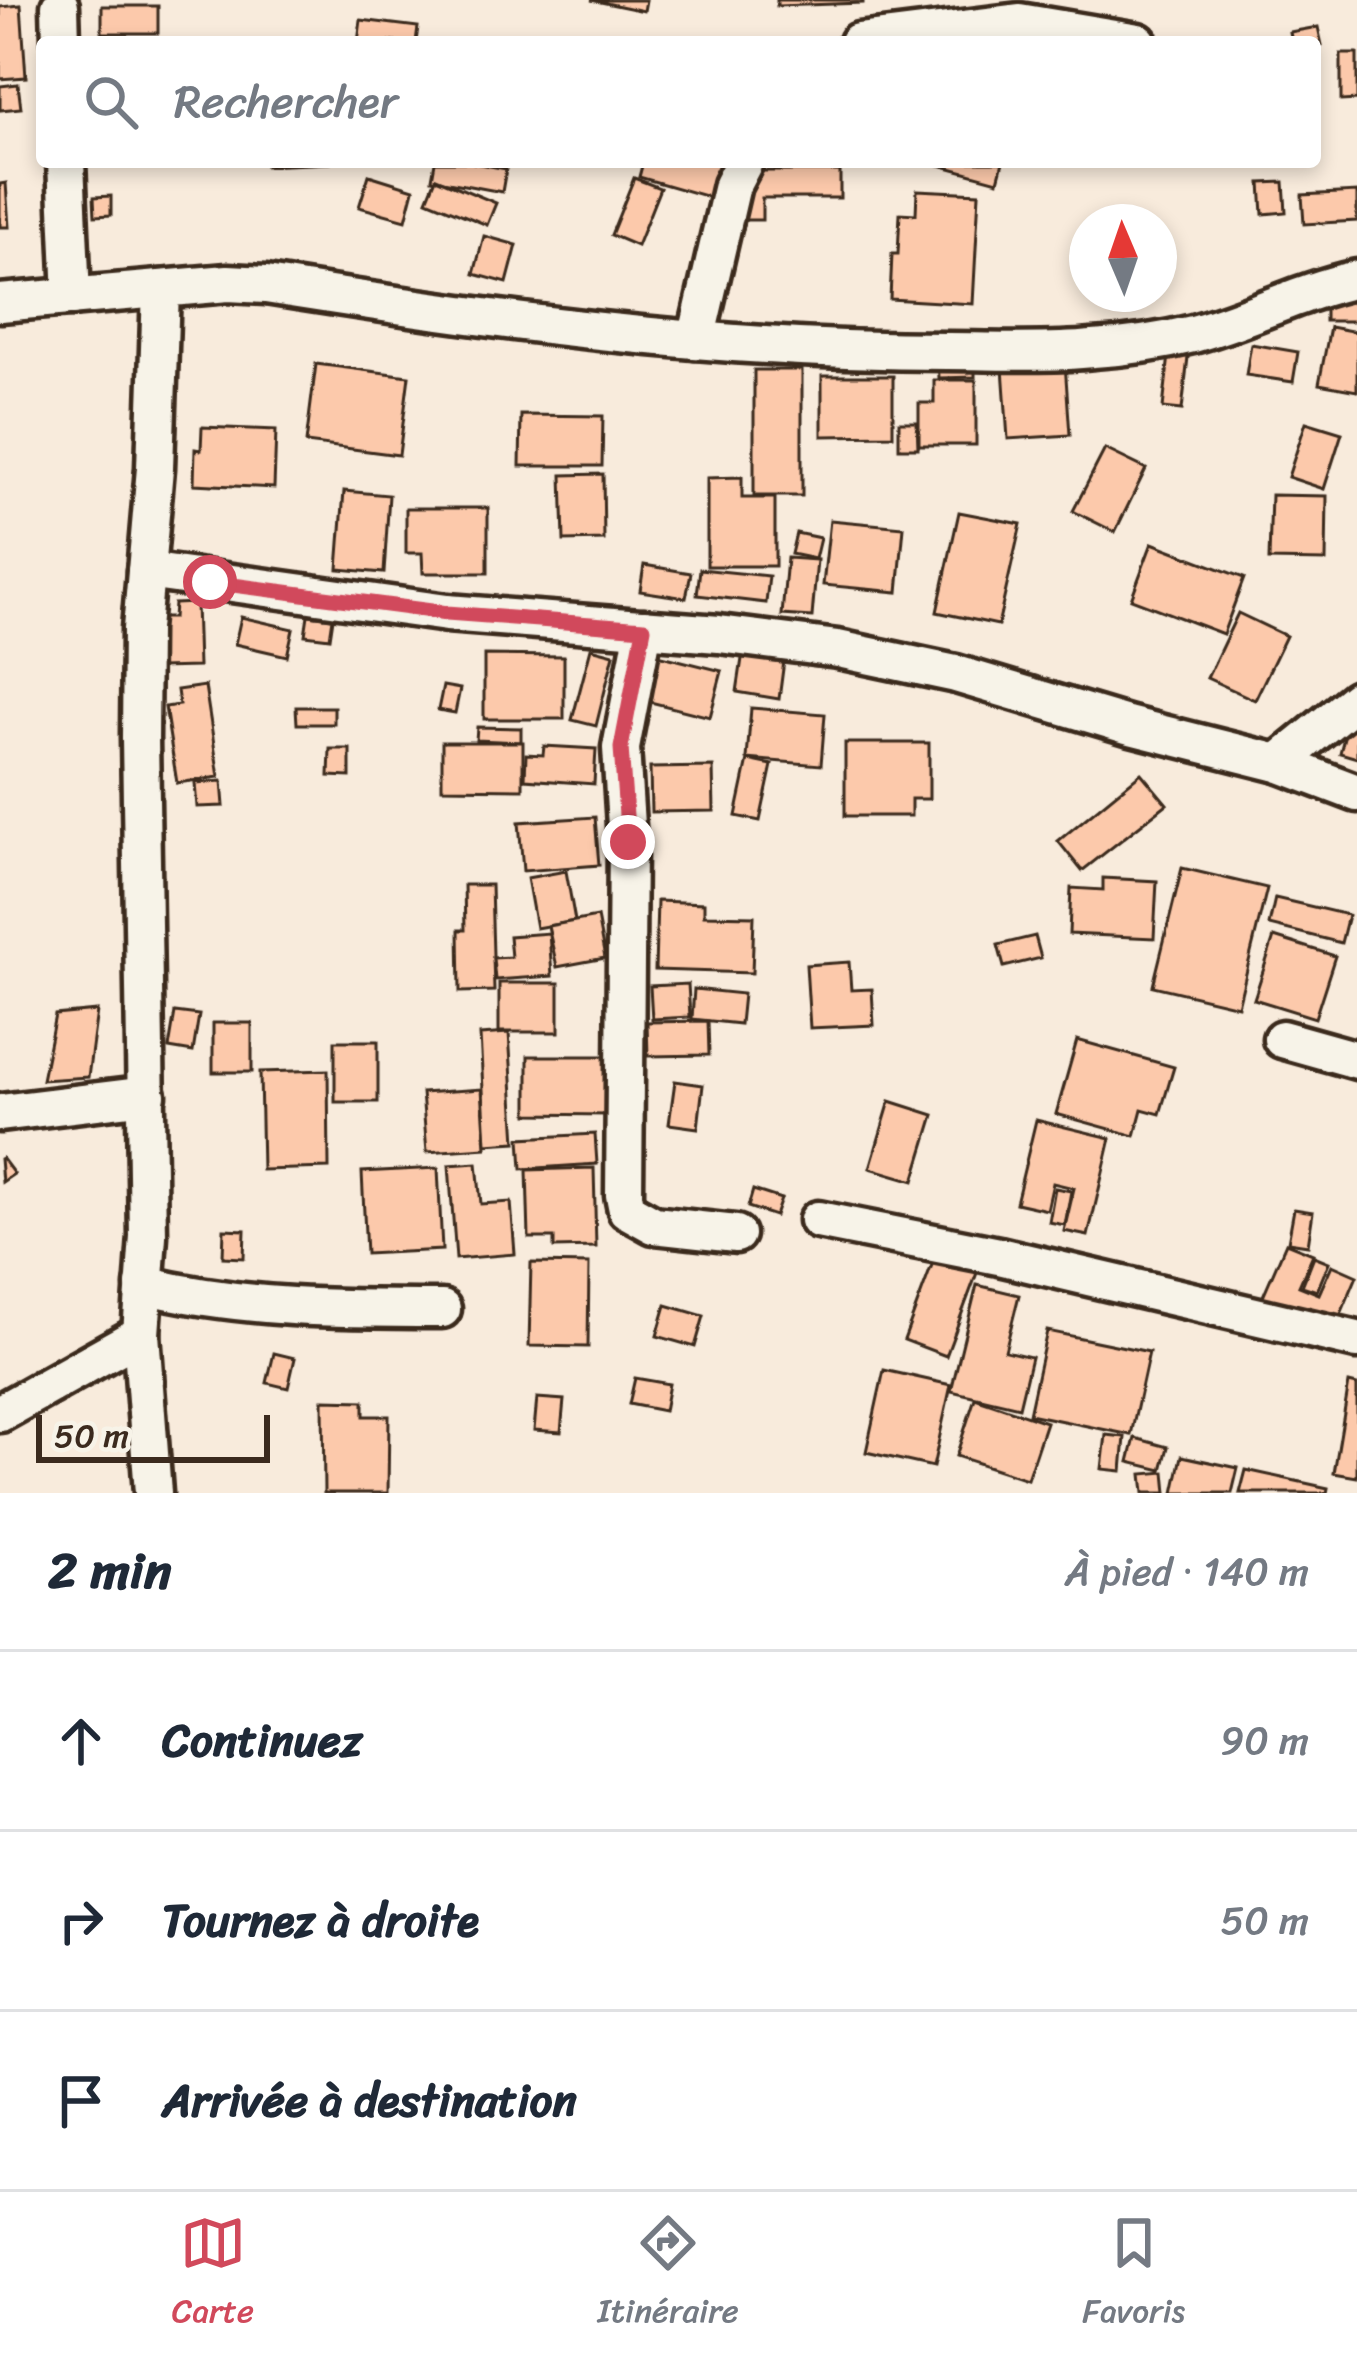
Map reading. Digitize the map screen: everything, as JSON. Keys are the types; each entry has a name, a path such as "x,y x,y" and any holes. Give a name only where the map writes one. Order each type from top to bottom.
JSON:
{"street":[{"path":"906,36 1019,22 1102,36"},
{"path":"66,168 72,297"},
{"path":"696,340 732,185 741,168"},
{"path":"0,303 228,283 696,340 885,351 1093,350 1194,334 1300,294 1357,279"},
{"path":"154,1493 141,1334 147,1095 140,759 141,629 155,468 161,289"},
{"path":"146,571 447,613 644,628 857,653 956,674 1127,725 1278,763 1357,793"},
{"path":"644,628 621,748 628,842 624,1195 627,1210 654,1225 736,1234"},
{"path":"1278,763 1357,700"},
{"path":"1282,1039 1357,1060"},
{"path":"0,1113 147,1095"},
{"path":"818,1220 999,1256 1357,1340"},
{"path":"144,1286 207,1300 336,1309 442,1309"},
{"path":"0,1413 141,1334"}],"building":[{"path":"591,0 646,0 644,11"},
{"path":"777,0 863,0 863,3 777,6"},
{"path":"21,5 26,77 0,79 0,7"},
{"path":"102,6 158,6 158,33 102,33"},
{"path":"361,20 418,27 417,36 359,36"},
{"path":"1318,27 1320,36 1291,36 1290,32"},
{"path":"1341,54 1357,54 1357,100 1341,101"},
{"path":"18,84 21,108 0,110 0,86"},
{"path":"434,168 506,169 502,192 432,179"},
{"path":"641,168 722,168 712,198 639,177"},
{"path":"950,168 1001,168 998,181"},
{"path":"740,171 840,171 840,198 762,198 762,220 740,220"},
{"path":"369,175 414,189 406,220 359,207"},
{"path":"436,178 496,203 487,225 427,200"},
{"path":"634,178 660,188 637,246 611,235"},
{"path":"1284,182 1286,212 1263,214 1261,183"},
{"path":"6,183 9,227 0,227 0,184"},
{"path":"917,190 979,193 973,304 890,299 900,213 916,214"},
{"path":"1357,192 1357,221 1304,224 1302,195"},
{"path":"111,196 111,215 95,216 94,197"},
{"path":"484,236 517,245 507,283 474,274"},
{"path":"1357,275 1357,321 1325,321 1325,276"},
{"path":"1330,327 1357,332 1357,391 1319,384"},
{"path":"1251,344 1298,352 1293,382 1246,375"},
{"path":"1169,355 1188,357 1182,410 1163,408"},
{"path":"938,358 975,358 975,377 939,378"},
{"path":"1065,363 1070,435 1008,439 1003,368"},
{"path":"316,364 409,376 399,455 306,443"},
{"path":"754,370 802,370 802,496 754,496"},
{"path":"822,376 893,376 893,435 822,436"},
{"path":"934,380 976,380 976,445 919,445 919,403 934,403"},
{"path":"521,415 603,416 602,466 520,466"},
{"path":"899,422 917,422 918,448 899,448"},
{"path":"1306,422 1342,433 1324,489 1288,477"},
{"path":"202,427 276,430 274,488 194,484 195,449 201,450"},
{"path":"1105,449 1146,469 1115,532 1073,511"},
{"path":"603,474 604,540 564,541 562,475"},
{"path":"742,477 742,498 775,498 775,566 707,566 707,478"},
{"path":"344,491 389,495 384,573 338,569"},
{"path":"1271,495 1327,496 1326,561 1269,560"},
{"path":"406,508 488,508 488,573 423,573 422,553 406,553"},
{"path":"959,512 1021,524 998,625 937,612"},
{"path":"830,520 904,527 898,592 823,585"},
{"path":"796,533 820,538 815,559 791,554"},
{"path":"1152,543 1244,578 1223,634 1131,599"},
{"path":"787,558 817,560 812,617 782,615"},
{"path":"644,565 691,573 686,598 640,591"},
{"path":"700,569 769,576 766,603 697,595"},
{"path":"196,603 198,667 158,668 156,618 173,618 174,604"},
{"path":"1238,613 1286,636 1255,700 1207,678"},
{"path":"308,615 333,618 330,638 305,635"},
{"path":"241,617 293,629 287,656 235,644"},
{"path":"746,632 787,638 779,699 737,692"},
{"path":"591,648 614,654 596,726 572,720"},
{"path":"654,654 722,671 710,717 642,700"},
{"path":"484,655 564,656 564,719 484,719"},
{"path":"205,686 219,777 177,783 165,707 179,705 177,690"},
{"path":"443,686 460,689 455,713 438,710"},
{"path":"1357,686 1357,758 1340,753"},
{"path":"296,707 334,707 334,724 297,724"},
{"path":"751,708 825,714 821,765 747,759"},
{"path":"477,727 521,728 521,742 476,740"},
{"path":"442,742 523,742 523,789 442,788"},
{"path":"845,743 929,743 929,799 911,799 911,816 845,816"},
{"path":"544,746 596,749 594,784 525,779 526,754 543,755"},
{"path":"330,749 350,749 350,777 329,776"},
{"path":"748,760 772,765 760,821 736,816"},
{"path":"713,767 714,811 651,812 650,768"},
{"path":"1141,773 1167,804 1082,871 1058,841"},
{"path":"222,781 224,806 197,807 195,783"},
{"path":"595,817 599,865 523,871 519,822"},
{"path":"1182,868 1267,888 1238,1006 1153,986"},
{"path":"566,871 575,921 536,928 527,878"},
{"path":"1103,878 1157,881 1154,938 1069,934 1071,888 1103,890"},
{"path":"464,885 491,885 494,991 460,992"},
{"path":"1275,898 1348,915 1341,943 1269,925"},
{"path":"657,901 704,903 704,915 754,916 752,973 655,970"},
{"path":"597,917 605,958 557,967 548,926"},
{"path":"549,933 552,976 495,980 493,958 511,957 509,936"},
{"path":"1035,936 1041,958 1004,967 998,945"},
{"path":"1274,937 1335,956 1315,1018 1254,999"},
{"path":"849,962 851,990 872,989 874,1025 810,1028 806,965"},
{"path":"499,983 559,983 559,1032 499,1032"},
{"path":"688,984 690,1017 652,1019 650,986"},
{"path":"694,989 743,994 740,1024 692,1019"},
{"path":"97,1011 88,1077 42,1080 55,1015"},
{"path":"175,1012 199,1015 193,1052 169,1048"},
{"path":"708,1021 709,1055 648,1056 647,1022"},
{"path":"213,1023 252,1023 252,1072 213,1072"},
{"path":"509,1033 516,1142 486,1144 480,1035"},
{"path":"1077,1040 1174,1067 1160,1114 1142,1109 1135,1136 1056,1114"},
{"path":"335,1041 378,1041 378,1102 335,1102"},
{"path":"528,1056 608,1056 607,1115 528,1114"},
{"path":"328,1070 329,1168 262,1170 260,1072"},
{"path":"675,1081 703,1085 698,1128 669,1124"},
{"path":"482,1089 486,1148 427,1152 422,1093"},
{"path":"890,1101 934,1115 914,1181 870,1168"},
{"path":"1036,1120 1111,1138 1088,1236 1064,1231 1074,1188 1053,1183 1047,1210 1016,1203"},
{"path":"595,1134 597,1164 522,1169 520,1138"},
{"path":"0,1159 14,1174 2,1182"},
{"path":"477,1163 481,1204 511,1202 515,1254 456,1259 449,1165"},
{"path":"438,1168 442,1250 366,1254 362,1172"},
{"path":"594,1168 596,1247 554,1248 554,1238 529,1238 527,1170"},
{"path":"1055,1188 1071,1191 1065,1225 1049,1222"},
{"path":"753,1190 781,1199 775,1216 748,1207"},
{"path":"1294,1209 1313,1212 1308,1245 1288,1242"},
{"path":"224,1229 245,1230 244,1258 223,1257"},
{"path":"1286,1243 1313,1254 1299,1286 1319,1294 1332,1265 1357,1276 1333,1333 1260,1303"},
{"path":"936,1254 978,1270 946,1356 904,1340"},
{"path":"1314,1256 1329,1262 1317,1291 1302,1286"},
{"path":"531,1263 589,1264 588,1347 529,1346"},
{"path":"977,1285 1019,1295 1005,1351 1031,1357 1019,1407 951,1391"},
{"path":"666,1305 704,1316 695,1347 657,1336"},
{"path":"1047,1331 1149,1352 1131,1435 1029,1414"},
{"path":"274,1353 295,1358 288,1388 267,1383"},
{"path":"884,1370 951,1385 933,1467 866,1452"},
{"path":"635,1378 669,1384 664,1411 629,1404"},
{"path":"1349,1383 1357,1385 1357,1477 1334,1473"},
{"path":"537,1398 564,1400 561,1432 534,1430"},
{"path":"975,1398 1046,1422 1027,1479 956,1456"},
{"path":"323,1400 364,1401 364,1416 389,1416 388,1493 324,1493"},
{"path":"1106,1435 1125,1437 1122,1471 1102,1469"},
{"path":"1135,1438 1168,1447 1162,1470 1129,1462"},
{"path":"1182,1456 1238,1468 1232,1493 1174,1493"},
{"path":"1246,1470 1328,1488 1327,1493 1240,1493"},
{"path":"1165,1472 1167,1493 1144,1493 1142,1474"}],"route":[{"path":"210,582 447,613 644,628 621,748 628,842"}]}
